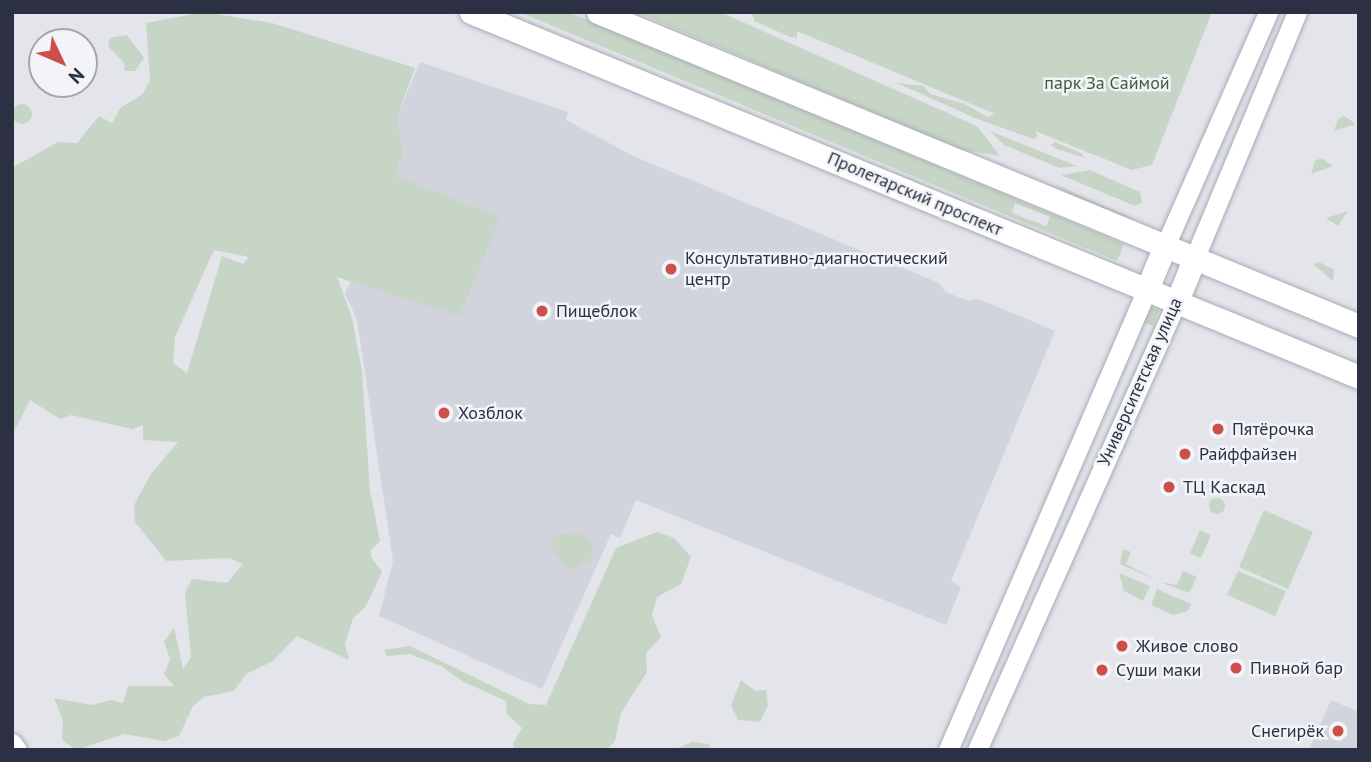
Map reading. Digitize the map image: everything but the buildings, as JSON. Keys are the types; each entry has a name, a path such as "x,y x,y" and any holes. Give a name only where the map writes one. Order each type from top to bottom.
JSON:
{"main road":[{"name":"Пролетарский проспект","path":"471,12 1359,377"},
{"path":"598,12 1359,326"},
{"name":"Университетская улица","path":"948,750 1268,12"},
{"name":"Университетская улица","path":"977,750 1177,301 1297,12"},
{"path":"12,743 17,750"}],"shaded area":[{"path":"420,62 568,112 566,120 633,156 939,283 946,292 968,301 979,299 1055,331 951,581 961,587 946,625 636,500 620,538 611,534 542,689 379,616 393,561 357,320 345,293 352,279 460,316 499,217 396,176 403,151 397,117"},
{"name":"Снегирёк","path":"1331,700 1359,712 1359,750 1309,750"}],"green space":[{"path":"204,12 272,23 415,68 397,117 403,151 396,176 500,217 460,316 337,277 352,318 362,371 370,491 380,541 371,550 371,557 382,572 366,606 353,618 345,644 349,660 297,636 273,661 246,674 234,691 204,697 193,706 179,736 164,741 124,734 77,750 62,740 63,721 54,698 92,705 111,700 123,703 128,686 174,686 164,674 170,659 164,642 174,627 183,669 191,657 185,593 192,579 227,583 243,564 229,558 166,561 135,522 134,505 151,474 178,442 143,440 143,425 132,429 71,415 60,419 30,400 12,435 12,168 58,142 77,143 99,116 112,123 120,108 143,94 150,80 146,23","holes":["214,250 249,257 243,264 222,256 187,373 173,363 175,337"]},
{"path":"519,12 568,12 1124,244 1117,261","holes":["1015,203 1050,217 1046,226 1012,213"]},
{"path":"636,12 720,12 977,126 1000,156 959,149"},
{"name":"парк За Саймой","path":"752,12 1212,12 1152,165 1132,170 1035,131 1038,137 1033,139 975,118 897,83 924,86 930,94 965,104 987,117 995,114 797,31 797,38 790,37 754,21"},
{"path":"127,35 144,58 135,71 125,71 124,63 108,46 110,38"},
{"path":"22,104 29,107 32,114 29,121 22,124 15,121 12,114 15,107"},
{"path":"1344,116 1356,124 1334,131 1338,119"},
{"path":"990,131 1077,166 1060,168 1004,145"},
{"path":"1055,142 1081,153 1085,158 1057,149 1051,145"},
{"path":"1321,158 1333,166 1311,174 1315,161"},
{"path":"1090,170 1140,192 1142,202 1135,206 1061,175"},
{"path":"1054,184 1132,218 1130,224 1086,204"},
{"path":"1348,211 1338,226 1326,218"},
{"path":"1319,262 1334,270 1333,281 1313,264"},
{"path":"1150,307 1159,310 1153,326 1143,322"},
{"path":"1214,498 1220,498 1225,506 1223,512 1214,514 1209,509 1209,503"},
{"path":"1264,510 1313,532 1288,589 1239,567"},
{"path":"1200,530 1211,535 1201,558 1190,553"},
{"path":"657,532 674,538 691,557 681,584 657,597 652,615 661,637 646,653 647,672 621,713 615,741 607,750 515,750 513,744 522,728 507,714 506,701 462,681 441,666 410,654 387,656 384,650 410,646 529,704 546,705 616,548"},
{"path":"577,533 590,541 593,550 589,564 584,562 574,570 563,564 550,545 555,535"},
{"path":"1123,549 1131,552 1126,564 1156,580 1120,564"},
{"path":"1183,571 1197,577 1189,593 1160,582 1177,585"},
{"path":"1238,571 1286,591 1275,616 1227,595"},
{"path":"1119,573 1150,586 1143,601 1124,591"},
{"path":"1157,589 1191,604 1188,611 1173,615 1151,605"},
{"path":"741,680 755,691 766,690 768,705 760,722 738,720 731,705"},
{"path":"692,742 708,744 712,750 673,750"}],"place":[{"name":"Консультативно-диагностический центр","path":"671,269"},
{"name":"Пищеблок","path":"542,311"},
{"name":"Хозблок","path":"444,413"},
{"name":"Пятёрочка","path":"1218,429"},
{"name":"Райффайзен","path":"1185,454"},
{"name":"ТЦ Каскад","path":"1169,487"},
{"name":"Живое слово","path":"1122,646"},
{"name":"Пивной бар","path":"1236,668"},
{"name":"Суши маки","path":"1102,670"},
{"name":"Снегирёк","path":"1338,731"}]}
